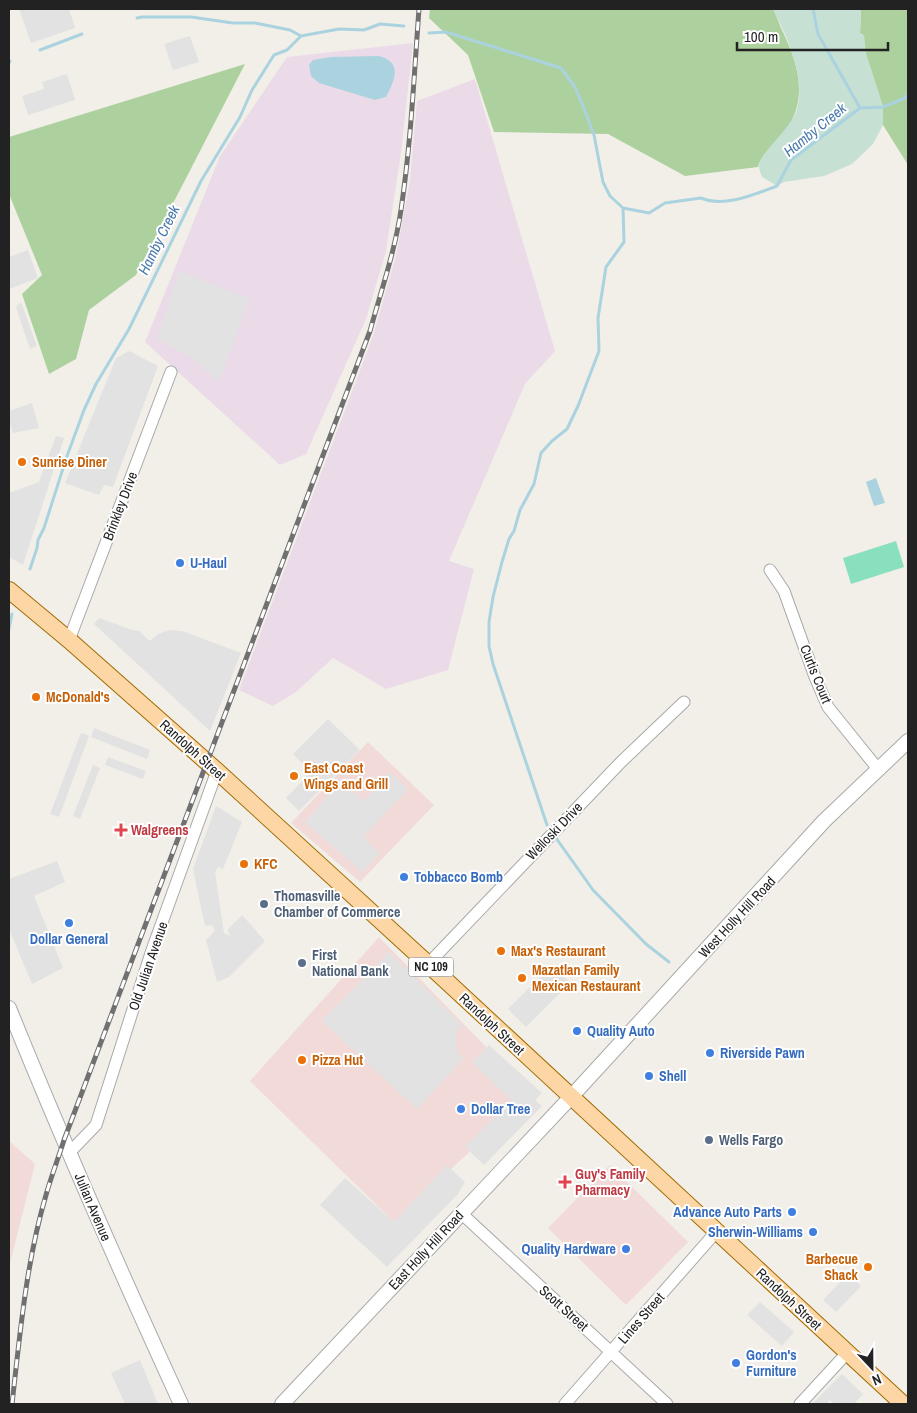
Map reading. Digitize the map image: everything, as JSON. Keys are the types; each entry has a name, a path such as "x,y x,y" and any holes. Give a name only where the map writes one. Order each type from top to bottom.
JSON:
{"main road":[{"name":"Randolph Street","path":"9,590 69,640 217,771 903,1404"}],"street":[{"name":"Brinkley Drive","path":"69,640 171,372"},
{"name":"Curtis Court","path":"770,570 784,591 815,677 828,707 878,769"},
{"name":"Welloski Drive","path":"428,964 614,769 684,702"},
{"name":"West Holly Hill Road","path":"571,1097 824,821 908,741"},
{"name":"Old Julian Avenue","path":"69,1153 96,1125 152,950 217,771"},
{"name":"Julian Avenue","path":"9,1008 69,1153 181,1404"},
{"name":"East Holly Hill Road","path":"282,1404 571,1097"},
{"name":"Scott Street","path":"460,1213 612,1351 667,1404"},
{"name":"Lines Street","path":"565,1404 716,1232"},
{"path":"800,1404 847,1352"}],"shaded area":[{"path":"19,9 69,9 75,28 31,43"},
{"path":"190,36 199,62 173,70 164,44"},
{"path":"413,43 401,153 386,251 366,319 306,454 280,465 145,342 220,156 287,57"},
{"path":"67,74 75,100 28,115 22,96 44,89 42,82"},
{"path":"475,79 555,351 525,384 449,561 474,569 448,670 386,689 333,658 296,692 273,706 239,690 373,336 396,256 410,180 417,101"},
{"path":"28,250 38,278 9,289 9,257"},
{"path":"179,271 249,299 219,382 192,358 157,339"},
{"path":"21,302 37,346 30,349 16,307"},
{"path":"129,351 158,366 113,487 104,485 99,495 65,483 116,358"},
{"path":"32,403 39,428 13,433 9,420 9,411"},
{"path":"56,436 64,438 23,565 9,557 9,493 39,482"},
{"path":"99,618 139,631 150,641 158,634 169,630 182,631 241,653 210,731 94,624"},
{"path":"328,719 360,750 299,811 286,798 311,772 293,754"},
{"path":"94,728 150,750 147,759 91,737"},
{"path":"81,733 89,736 59,817 50,814"},
{"path":"368,742 434,805 360,882 291,823"},
{"path":"108,757 146,771 143,779 105,765"},
{"path":"93,765 100,768 80,819 73,816"},
{"path":"389,772 408,789 365,835 365,839 380,853 362,872 305,822 341,781 364,801"},
{"path":"216,806 242,822 223,869 218,867 215,872 224,933 231,936 227,930 242,915 265,941 229,977 217,982 206,940 215,931 212,925 205,926 193,869"},
{"path":"57,861 65,882 34,896 63,968 32,984 9,929 9,879"},
{"path":"379,937 532,1094 394,1222 250,1081"},
{"path":"389,952 463,1026 457,1030 455,1041 459,1054 464,1058 417,1109 322,1021"},
{"path":"552,965 570,983 526,1027 508,1009"},
{"path":"489,1045 542,1093 535,1100 542,1106 484,1165 465,1147 511,1100 472,1062"},
{"path":"9,1141 35,1164 9,1267"},
{"path":"447,1165 465,1182 458,1194 387,1267 320,1205 345,1178 394,1222"},
{"path":"610,1165 688,1242 626,1305 548,1228"},
{"path":"848,1274 861,1286 836,1312 823,1300"},
{"path":"760,1302 794,1332 782,1346 747,1315"},
{"path":"140,1360 158,1404 125,1404 111,1373"},
{"path":"842,1374 863,1394 854,1404 834,1404 830,1400 826,1404 812,1404"}],"green space":[{"path":"430,9 773,9 797,69 799,95 797,108 792,121 766,153 758,167 685,176 608,134 494,132 468,55 429,18"},
{"path":"773,9 861,9 860,33 864,35 865,51 883,107 883,125 873,144 852,164 824,176 784,182 777,186 762,177 759,166 760,161 793,119 799,99 799,86 798,73 790,46"},
{"path":"861,9 908,9 908,165 883,125 883,107 865,51 864,36 860,33"},
{"path":"245,64 136,275 89,310 76,359 49,374 22,294 42,275 9,194 9,137"},
{"path":"896,541 904,567 851,584 843,558"}],"water":[{"path":"378,56 386,58 391,62 395,72 386,97 375,100 319,83 311,76 309,65 313,60 331,57"},
{"path":"876,478 885,503 874,506 866,482"}],"waterway":[{"path":"813,9 818,34 860,108"},
{"path":"137,18 191,17 233,23 255,23 290,30 301,36"},
{"name":"Hamby Creek","path":"30,569 67,456 96,384 129,329 201,181 240,117 252,90 274,55 287,50 301,36 339,29 364,30 380,24 404,26"},
{"name":"Hamby Creek","path":"429,33 446,32 561,68 575,87 585,111 594,135 603,182 610,196 623,208 649,213 665,203 701,198 710,201 729,201 777,186 791,160 860,108 883,107 908,95"},
{"path":"40,50 82,34"},
{"path":"547,825 493,664 489,646 489,622 493,597 509,539 514,531 520,510 534,484 541,453 567,429 599,351 598,318 606,267 624,242 623,208"},
{"name":"Hamby Creek","path":"9,629 12,614"},
{"path":"556,838 593,890 646,944 669,962"}],"railway":[{"path":"12,1404 33,1246 52,1175 370,331 391,256 401,210 410,135 419,9"}],"place":[{"name":"Sunrise Diner","path":"22,462"},
{"name":"U-Haul","path":"180,563"},
{"name":"McDonald's","path":"36,697"},
{"name":"East Coast Wings and Grill","path":"294,776"},
{"name":"Walgreens","path":"121,830"},
{"name":"KFC","path":"244,864"},
{"name":"Tobbacco Bomb","path":"404,877"},
{"name":"Thomasville Chamber of Commerce","path":"264,904"},
{"name":"Dollar General","path":"69,923"},
{"name":"Max's Restaurant","path":"501,951"},
{"name":"First National Bank","path":"302,963"},
{"name":"Mazatlan Family Mexican Restaurant","path":"522,978"},
{"name":"Quality Auto","path":"577,1031"},
{"name":"Riverside Pawn","path":"710,1053"},
{"name":"Pizza Hut","path":"302,1060"},
{"name":"Shell","path":"649,1076"},
{"name":"Dollar Tree","path":"461,1109"},
{"name":"Wells Fargo","path":"709,1140"},
{"name":"Guy's Family Pharmacy","path":"565,1182"},
{"name":"Advance Auto Parts","path":"792,1212"},
{"name":"Sherwin-Williams","path":"813,1232"},
{"name":"Quality Hardware","path":"626,1249"},
{"name":"Barbecue Shack","path":"868,1267"},
{"name":"Gordon's Furniture","path":"736,1363"}]}
